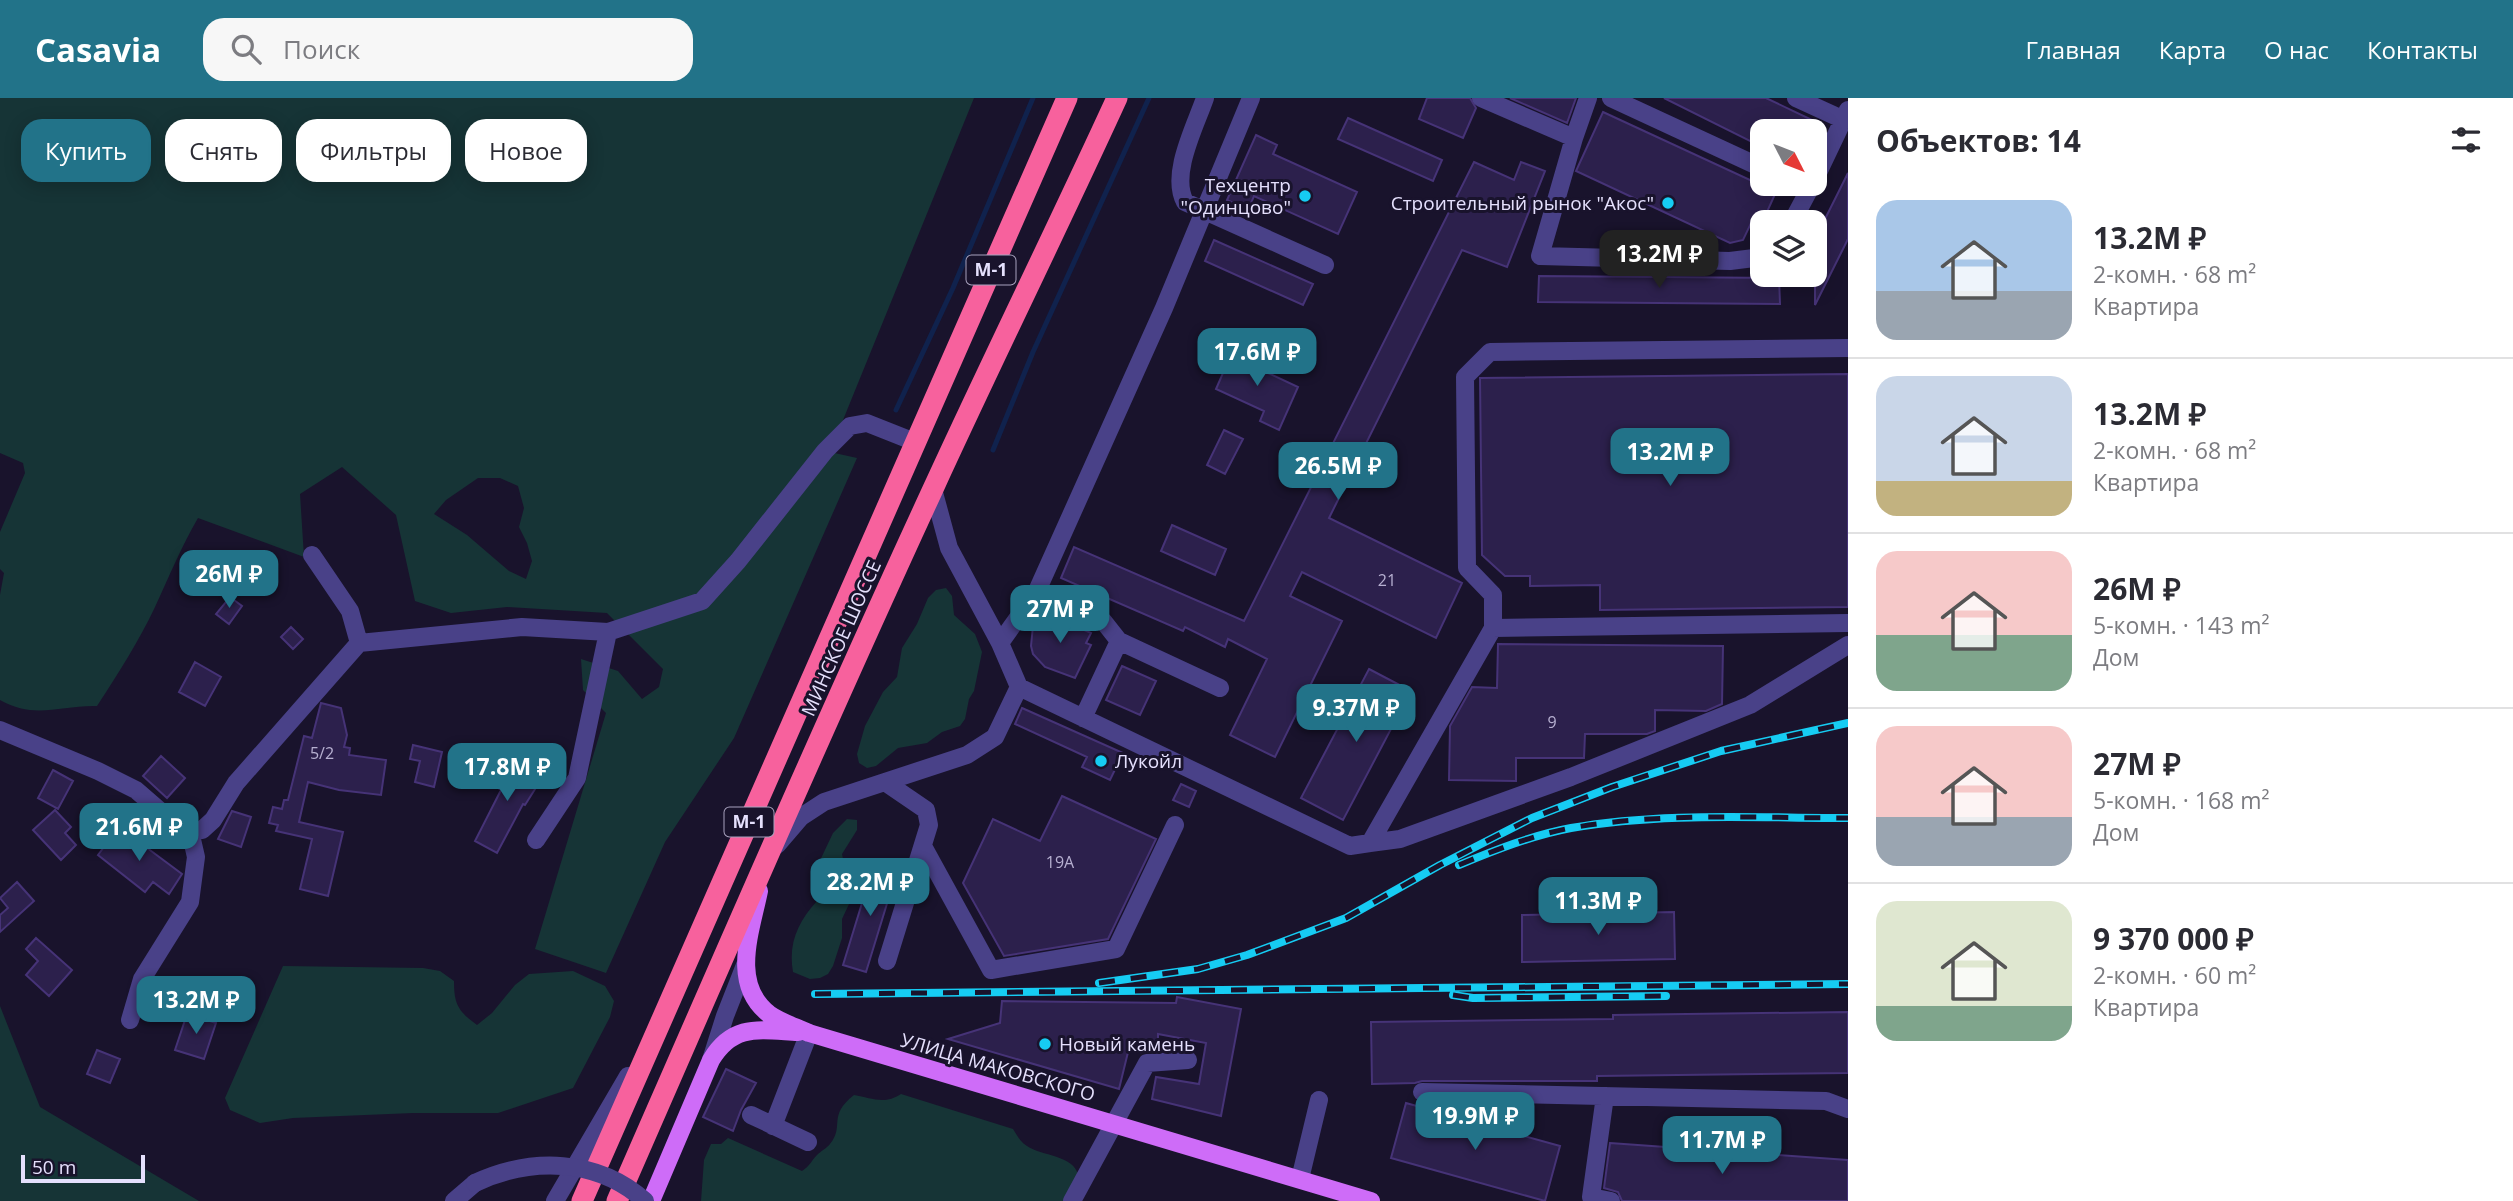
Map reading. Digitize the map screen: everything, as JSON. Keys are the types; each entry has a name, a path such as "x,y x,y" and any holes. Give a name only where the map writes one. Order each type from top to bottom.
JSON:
{"highway":[{"name":"МИНСКОЕ ШОССЕ","path":"583,1201 1067,98"},
{"name":"МИНСКОЕ ШОССЕ","path":"617,1201 766,859 933,489 1045,256 1117,98"}],"main road":[{"name":"УЛИЦА МАКОВСКОГО","path":"766,859 746,965 748,986 756,1002 771,1016 809,1032 1370,1201"},
{"path":"651,1201 711,1060 727,1039 742,1033 764,1030 809,1032"}],"street":[{"path":"1205,98 1179,177 1180,192 1185,202 1325,265"},
{"path":"1000,643 1037,591 1164,307 1251,98"},
{"path":"1481,98 1574,138"},
{"path":"1588,98 1540,256 1730,261 1750,258"},
{"path":"1611,98 1750,162"},
{"path":"1796,98 1846,115 1827,150"},
{"path":"1370,843 1493,628 1493,595 1468,568 1465,377 1490,352 1848,348"},
{"path":"0,730 98,771 136,790 174,823 190,831 202,830 213,820 236,783 359,643 522,626 608,632 702,601 738,561 825,452 850,426 867,423 915,442"},
{"path":"933,489 949,548 1000,643 1019,687 1350,846 1400,839 1571,777 1751,705 1848,645"},
{"path":"312,555 351,611 359,643"},
{"path":"1037,591 1104,622 1119,640 1220,688"},
{"path":"1493,628 1848,623"},
{"path":"537,839 577,778 608,632"},
{"path":"1083,718 1119,640"},
{"path":"766,859 801,817 824,803 967,755 995,737 1019,687"},
{"path":"886,782 926,810 929,825 887,961"},
{"path":"923,846 991,970 1116,949 1175,825"},
{"path":"130,1020 142,979 190,902 196,857 190,831"},
{"path":"711,1060 746,965"},
{"path":"555,1201 596,1134 677,987"},
{"path":"773,1126 809,1032"},
{"path":"1072,1201 1147,1063 1188,1060"},
{"path":"1422,1092 1826,1101 1848,1109"},
{"path":"1605,1096 1591,1198 1611,1201"},
{"path":"1300,1179 1319,1100"},
{"path":"751,1115 808,1142"},
{"path":"454,1201 475,1183 526,1166 566,1166 604,1176 645,1201"}],"green space":[{"path":"0,98 974,98 830,452 857,458 734,738 665,842 606,973 535,949 606,713 583,690 581,659 618,671 642,699 659,687 663,669 607,613 507,607 451,613 415,601 396,515 342,467 300,494 304,557 198,518 142,632 97,706 36,710 13,706 0,700 0,595 4,573 0,569 0,532 25,473 23,463 0,453","holes":["478,478 500,478 518,486 524,508 519,527 532,561 526,579 509,571 467,535 434,514 446,500"]},
{"path":"946,588 952,596 954,615 975,634 982,652 965,719 960,726 942,732 927,743 898,748 876,766 867,768 859,763 857,754 865,726 883,692 897,677 902,648 917,624 928,598 936,590"},
{"path":"847,819 857,820 857,830 842,854 850,902 842,919 842,938 828,974 810,979 793,972 793,942 800,925 817,901 815,871 833,833"},
{"path":"283,966 423,968 440,971 454,981 458,1006 477,1025 529,974 573,971 605,986 614,1001 610,1017 573,1088 498,1113 293,1118 260,1123 230,1110 225,1098"},
{"path":"0,1006 40,1107 199,1201 0,1201"},
{"path":"901,1094 1013,1129 1025,1144 1070,1163 1078,1175 1063,1201 701,1201 704,1160 711,1144 721,1144 728,1138 802,1171 830,1144 836,1132 838,1115 854,1095 884,1100"}],"building":[{"path":"1427,98 1470,98 1476,108 1463,138 1419,119"},
{"path":"1510,98 1576,98 1567,123"},
{"path":"1664,98 1766,98 1810,119 1750,119 1750,141"},
{"path":"1603,112 1750,180 1750,196 1774,196 1768,210 1750,210 1750,225 1743,240 1730,243 1576,171"},
{"path":"1348,118 1442,160 1433,181 1338,139"},
{"path":"1256,135 1277,145 1273,154 1357,192 1338,234 1254,196 1248,210 1227,200"},
{"path":"1474,162 1514,180 1521,162 1545,171 1507,267 1462,250 1329,518 1462,583 1436,638 1302,572 1290,596 1342,621 1275,757 1230,735 1267,659 1228,639 1225,647 1185,627 1183,631 1061,578 1074,547 1244,621"},
{"path":"1848,173 1848,239 1827,281 1827,215"},
{"path":"1214,240 1313,284 1303,305 1205,261"},
{"path":"1539,276 1750,278 1750,287 1779,287 1780,304 1538,302"},
{"path":"1815,287 1824,287 1815,305"},
{"path":"1233,350 1269,367 1266,372 1298,387 1279,430 1260,421 1264,411 1216,389"},
{"path":"1848,374 1848,607 1600,610 1600,585 1530,586 1530,576 1505,576 1482,555 1480,378"},
{"path":"1224,430 1243,439 1225,474 1207,465"},
{"path":"1172,525 1226,549 1215,575 1161,551"},
{"path":"230,597 242,606 229,624 216,614"},
{"path":"1042,611 1091,633 1086,643 1091,645 1075,678 1045,667 1033,654 1033,626 1035,627"},
{"path":"291,627 303,639 293,649 281,637"},
{"path":"1498,644 1723,646 1722,704 1706,711 1655,710 1655,731 1647,734 1585,734 1584,758 1516,758 1516,781 1449,780 1450,726 1472,687 1497,688"},
{"path":"195,662 221,677 205,706 179,692"},
{"path":"1122,666 1156,681 1140,715 1106,700"},
{"path":"1369,669 1411,691 1343,820 1301,798"},
{"path":"321,703 341,708 347,735 344,747 350,748 349,755 386,760 381,795 339,790 308,782 299,822 343,832 328,896 300,889 312,839 276,831 278,825 269,823 273,807 282,809 284,800 288,800 304,736 312,738"},
{"path":"1022,708 1123,753 1110,780 1082,767 1087,757 1015,724"},
{"path":"413,745 442,752 434,787 415,782 420,761 410,759"},
{"path":"161,756 185,778 167,798 143,776"},
{"path":"510,757 542,778 525,805 523,804 497,853 475,841 501,790 492,784"},
{"path":"53,770 73,781 58,809 38,798"},
{"path":"1181,784 1196,791 1189,807 1173,800"},
{"path":"1062,796 1156,839 1108,939 1004,956 963,883 993,819 1040,841"},
{"path":"55,810 71,827 65,833 76,845 61,860 33,830"},
{"path":"232,811 251,817 241,847 218,839"},
{"path":"119,827 182,874 169,894 153,882 145,892 98,855"},
{"path":"874,864 897,871 866,972 843,965"},
{"path":"17,882 34,901 0,932 0,915 8,908 0,898"},
{"path":"1674,912 1675,959 1522,962 1522,915"},
{"path":"36,938 72,970 49,996 26,975 38,961 26,949"},
{"name":"Новый камень","path":"1177,997 1241,1009 1221,1116 1152,1099 1156,1077 1199,1084 1206,1043 1158,1034 1158,1042 1130,1044 1119,1089 948,1039 1000,1023 1002,1001 1176,1003"},
{"path":"1848,1012 1848,1073 1597,1076 1597,1081 1422,1081 1372,1084 1371,1022"},
{"path":"187,1014 216,1023 204,1059 175,1050"},
{"path":"97,1050 120,1059 110,1083 87,1074"},
{"path":"726,1069 756,1083 733,1131 703,1117"},
{"path":"1406,1103 1560,1146 1545,1201 1391,1158"},
{"path":"1610,1143 1848,1160 1848,1201 1622,1201 1618,1192 1604,1188"}],"waterway":[{"path":"896,410 953,288 1033,98"},
{"path":"993,450 1033,352 1149,98"}],"railway":[{"path":"1099,983 1198,969 1247,955 1346,918 1440,865 1532,818 1612,787 1721,751 1848,723"},
{"path":"1459,865 1543,835 1605,823 1709,817 1848,818"},
{"path":"815,994 1848,984"},
{"path":"1453,995 1473,998 1666,996"}],"place":[{"name":"Техцентр \"Одинцово\"","path":"1305,196"},
{"name":"Строительный рынок \"Акос\"","path":"1668,203"},
{"name":"Лукойл","path":"1101,761"},
{"name":"Новый камень","path":"1045,1044"}]}
